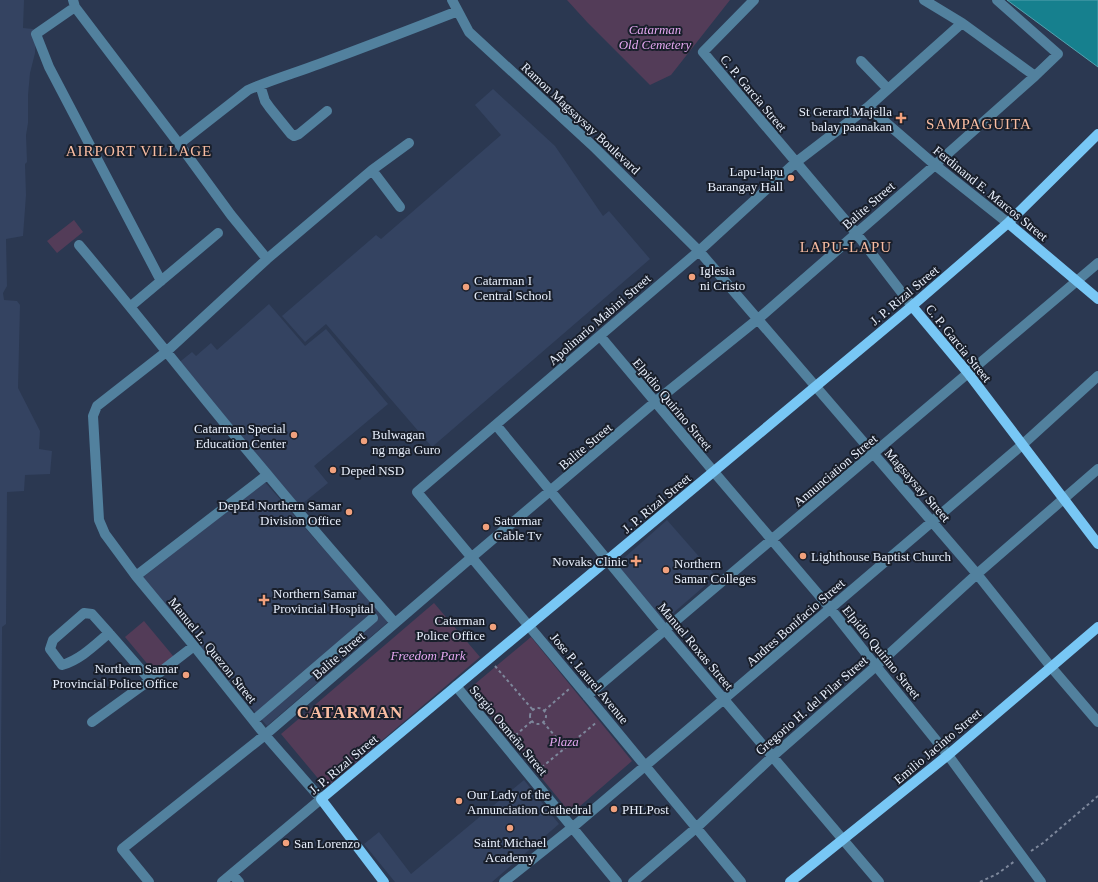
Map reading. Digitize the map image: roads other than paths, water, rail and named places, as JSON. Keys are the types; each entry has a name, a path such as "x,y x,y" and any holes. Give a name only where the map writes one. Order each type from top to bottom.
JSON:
{"main road":[{"name":"J. P. Rizal Street","path":"321,800 912,306 1008,223 1098,134"},
{"name":"Ferdinand E. Marcos Street","path":"1008,223 1098,299"},
{"name":"C. P. Garcia Street","path":"912,306 968,373 1098,544"},
{"name":"Emilio Jacinto Street","path":"790,882 948,755 1098,627"},
{"name":"Manuel L. Quezon Street","path":"321,800 384,882"}],"street":[{"name":"Ramon Magsaysay Boulevard","path":"452,0 469,32 592,145 699,251"},
{"name":"C. P. Garcia Street","path":"754,0 703,52 795,163 856,233 912,306"},
{"path":"924,0 962,23 1035,76"},
{"name":"Balite Street","path":"149,882 122,849 265,735 655,402 758,319 935,165 1058,54 997,0"},
{"path":"161,281 49,67 36,34 74,4 231,215 267,259"},
{"path":"179,144 248,90 385,40 458,11"},
{"name":"Apolinario Mabini Street","path":"417,492 699,251 795,163 868,107 962,23"},
{"path":"861,61 888,89"},
{"path":"260,85 265,101 294,136 299,134 327,111"},
{"name":"Ferdinand E. Marcos Street","path":"868,107 935,165 1008,223"},
{"path":"166,352 267,259 372,170 409,143"},
{"path":"372,170 400,207"},
{"path":"131,306 218,233"},
{"path":"80,245 267,475 395,623"},
{"name":"Magsaysay Street","path":"699,251 978,574 1051,666 1098,722"},
{"name":"Annunciation Street","path":"588,696 1098,263"},
{"name":"Elpidio Quirino Street","path":"600,336 830,608 948,755 1041,882"},
{"name":"Manuel L. Quezon Street","path":"166,352 97,406 93,416 99,520 105,534 136,576 265,735 321,800"},
{"name":"Andres Bonifacio Street","path":"504,882 646,766 1022,445 1098,376"},
{"name":"Manuel Roxas Street","path":"496,424 665,630 879,882"},
{"name":"Gregorio H. del Pilar Street","path":"633,882 696,828 773,756 1098,469"},
{"path":"136,576 267,475"},
{"name":"Jose P. Laurel Avenue","path":"417,492 741,882"},
{"path":"109,633 79,658 62,665 50,648 53,640 84,614 92,614 109,633 150,680"},
{"path":"254,720 373,618"},
{"path":"92,722 194,646"},
{"name":"Sergio Osmeña Street","path":"456,686 617,882"},
{"name":"J. P. Rizal Street","path":"222,882 321,800"},
{"path":"232,874 239,882"}],"place":[{"name":"St Gerard Majella balay paanakan","path":"901,118"},
{"name":"Lapu-lapu Barangay Hall","path":"791,178"},
{"name":"Iglesia ni Cristo","path":"692,277"},
{"name":"Catarman I Central School","path":"466,287"},
{"name":"Catarman Special Education Center","path":"294,435"},
{"name":"Bulwagan ng mga Guro","path":"364,441"},
{"name":"Deped NSD","path":"333,470"},
{"name":"DepEd Northern Samar Division Office","path":"349,512"},
{"name":"Saturmar Cable Tv","path":"486,527"},
{"name":"Lighthouse Baptist Church","path":"803,556"},
{"name":"Novaks Clinic","path":"636,561"},
{"name":"Northern Samar Colleges","path":"666,570"},
{"name":"Northern Samar Provincial Hospital","path":"264,600"},
{"name":"Catarman Police Office","path":"493,627"},
{"name":"Northern Samar Provincial Police Office","path":"186,675"},
{"name":"Our Lady of the Annunciation Cathedral","path":"459,801"},
{"name":"PHLPost","path":"614,809"},
{"name":"Saint Michael Academy","path":"510,828"},
{"name":"San Lorenzo","path":"286,843"}],"district":[{"name":"SAMPAGUITA","path":"979,124"},
{"name":"AIRPORT VILLAGE","path":"139,151"},
{"name":"LAPU-LAPU","path":"846,247"},
{"name":"CATARMAN","path":"350,712"}],"park label":[{"name":"Catarman Old Cemetery","path":"655,36"},
{"name":"Freedom Park","path":"428,655"},
{"name":"Plaza","path":"564,741"}]}
